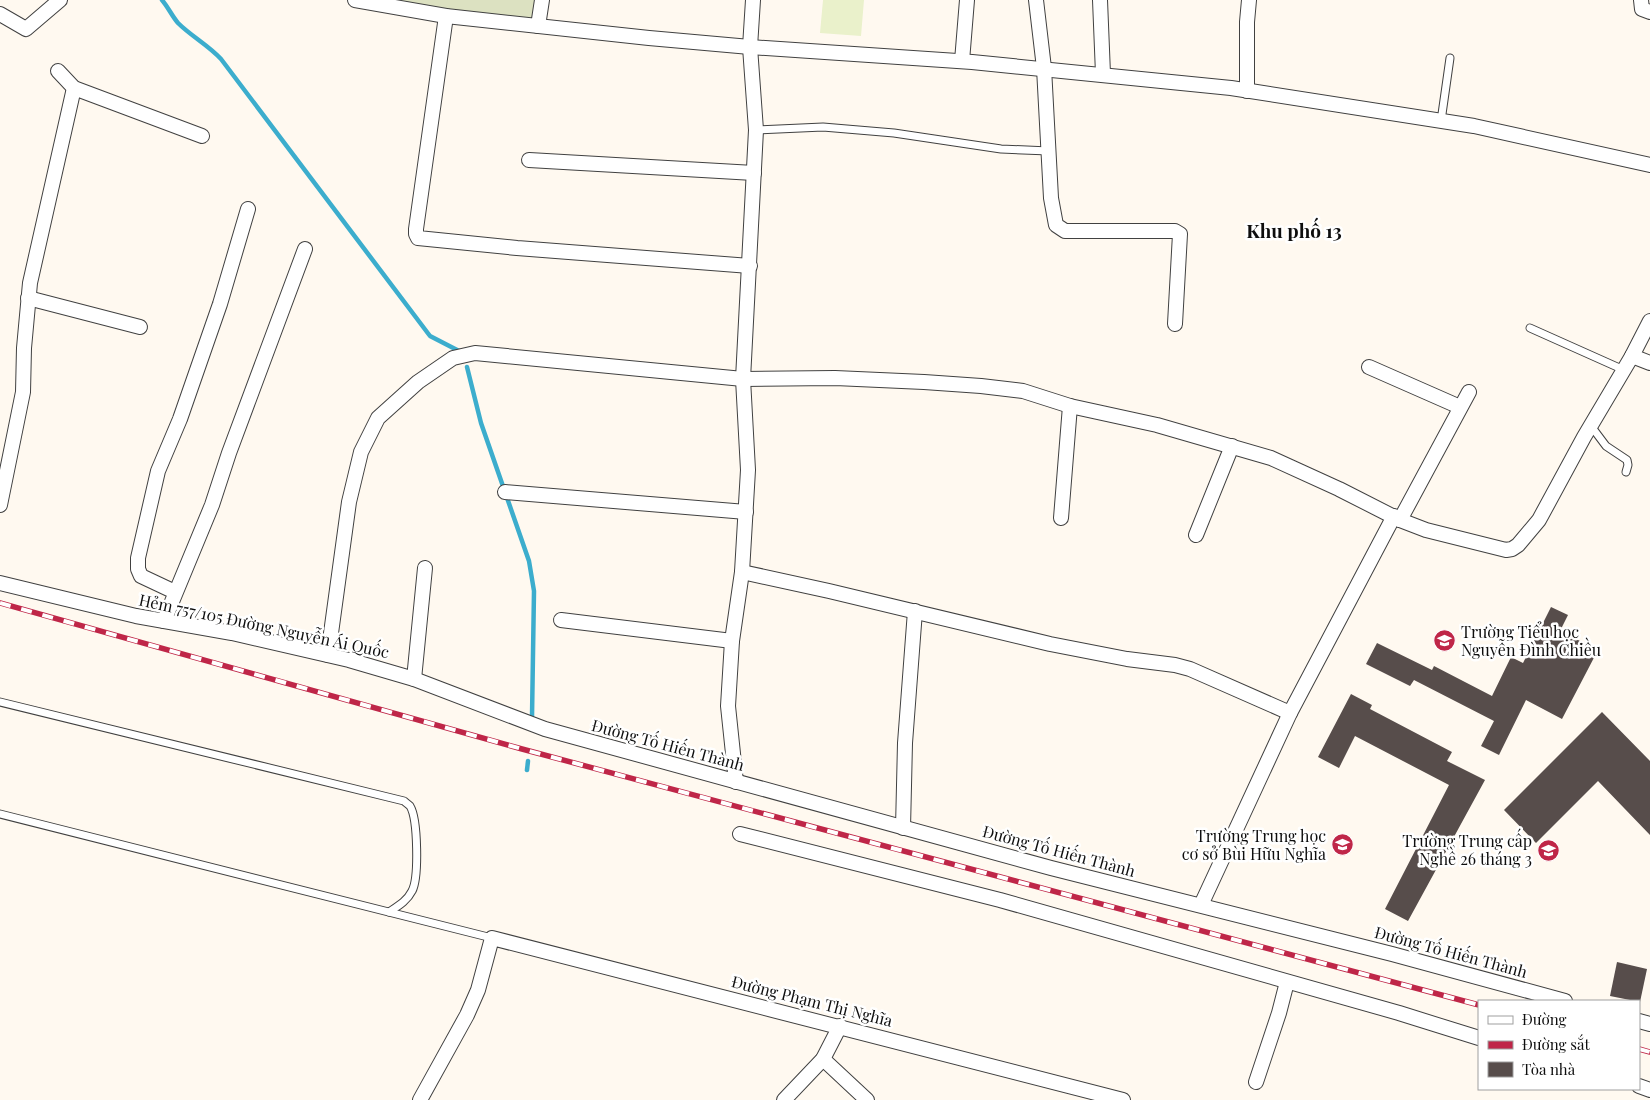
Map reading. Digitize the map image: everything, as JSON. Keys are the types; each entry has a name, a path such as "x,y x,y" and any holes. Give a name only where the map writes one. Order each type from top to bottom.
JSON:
{"street":[{"path":"0,14 26,29 60,0"},
{"path":"355,0 446,16 649,38 1044,68 1247,91 1474,126 1650,165"},
{"path":"538,26 542,0"},
{"path":"736,782 728,706 732,641 742,572 748,470 743,379 756,130 750,47 753,0"},
{"path":"962,61 967,0"},
{"path":"1036,0 1044,68 1051,198 1056,225 1065,230 1175,231 1180,234 1175,324"},
{"path":"1100,0 1103,74"},
{"path":"1247,91 1247,22 1249,0"},
{"path":"1641,0 1642,9 1650,12"},
{"path":"446,16 416,229 418,238 517,248 750,266"},
{"path":"58,71 74,88 202,136"},
{"path":"0,505 23,392 24,348 30,283 74,88"},
{"path":"529,160 754,173"},
{"path":"174,592 141,576 138,569 138,558 158,472 180,419 220,304 248,208"},
{"path":"164,621 174,592 212,506 229,453 305,249"},
{"path":"28,298 140,327"},
{"path":"328,655 349,502 361,452 378,418 418,382 452,358 475,353 743,379 835,378 924,382 1023,391 1070,406 1156,425 1271,458 1397,518 1439,534 1506,550 1518,545 1539,520 1650,321"},
{"path":"1632,356 1650,363"},
{"path":"1369,367 1460,407"},
{"path":"1201,905 1290,713 1397,518 1469,392"},
{"path":"1061,518 1070,406"},
{"path":"1196,535 1232,446"},
{"path":"505,492 746,512"},
{"path":"414,679 425,568"},
{"path":"742,572 1050,644 1126,659 1176,664 1290,713"},
{"name":"Hẻm 757/105 Đường Nguyễn Ái Quốc","path":"0,584 136,616 232,634 349,660 414,679 545,729"},
{"path":"903,828 906,742 915,611"},
{"path":"561,620 732,641"},
{"name":"Đường Tố Hiến Thành","path":"545,729 1070,873 1392,954 1561,1000"},
{"path":"740,834 1000,900 1399,1013 1478,1038"},
{"path":"420,1100 467,1015 478,990 492,938"},
{"name":"Đường Phạm Thị Nghĩa","path":"492,938 1122,1100"},
{"path":"1256,1082 1287,982"},
{"path":"784,1100 822,1059 840,1026"},
{"path":"822,1059 867,1100"}],"lane":[{"path":"1441,121 1450,58"},
{"path":"756,130 822,127 894,133 1001,149 1048,151"},
{"path":"1530,328 1624,370"},
{"path":"1591,426 1606,446 1627,460 1626,472"},
{"path":"0,702 404,801 410,806 416,830 416,872 413,890 406,900 389,912"},
{"path":"0,814 492,938"}],"green space":[{"path":"382,0 537,0 533,20 447,11"},
{"path":"823,0 864,0 861,36 820,33"}],"building":[{"path":"1551,607 1568,615 1560,631 1598,650 1562,719 1526,700 1499,755 1481,746 1494,721 1414,680 1410,686 1366,664 1377,643 1432,670 1434,666 1492,696 1511,657 1523,663"},
{"path":"1351,694 1372,705 1370,709 1452,752 1447,761 1485,780 1408,921 1385,909 1449,785 1355,736 1339,768 1318,757"},
{"path":"1602,712 1650,761 1650,835 1598,781 1536,843 1504,810"},
{"path":"1617,962 1647,969 1640,1002 1640,1000 1610,996"}],"waterway":[{"path":"162,0 178,23 221,59 430,336 461,352"},
{"path":"467,367 481,423 529,561 534,591 532,717"},
{"path":"527,770 528,761"}],"railway":[{"path":"0,603 522,749 1478,1005"},
{"path":"1640,1049 1650,1052"}],"place":[{"name":"Trường Tiểu học Nguyễn Đình Chiều","path":"1445,641"},
{"name":"Trường Trung học cơ sở Bùi Hữu Nghĩa","path":"1342,845"},
{"name":"Trường Trung cấp Nghề 26 tháng 3","path":"1548,850"}],"district":[{"name":"Khu phố 13","path":"1294,231"}]}
